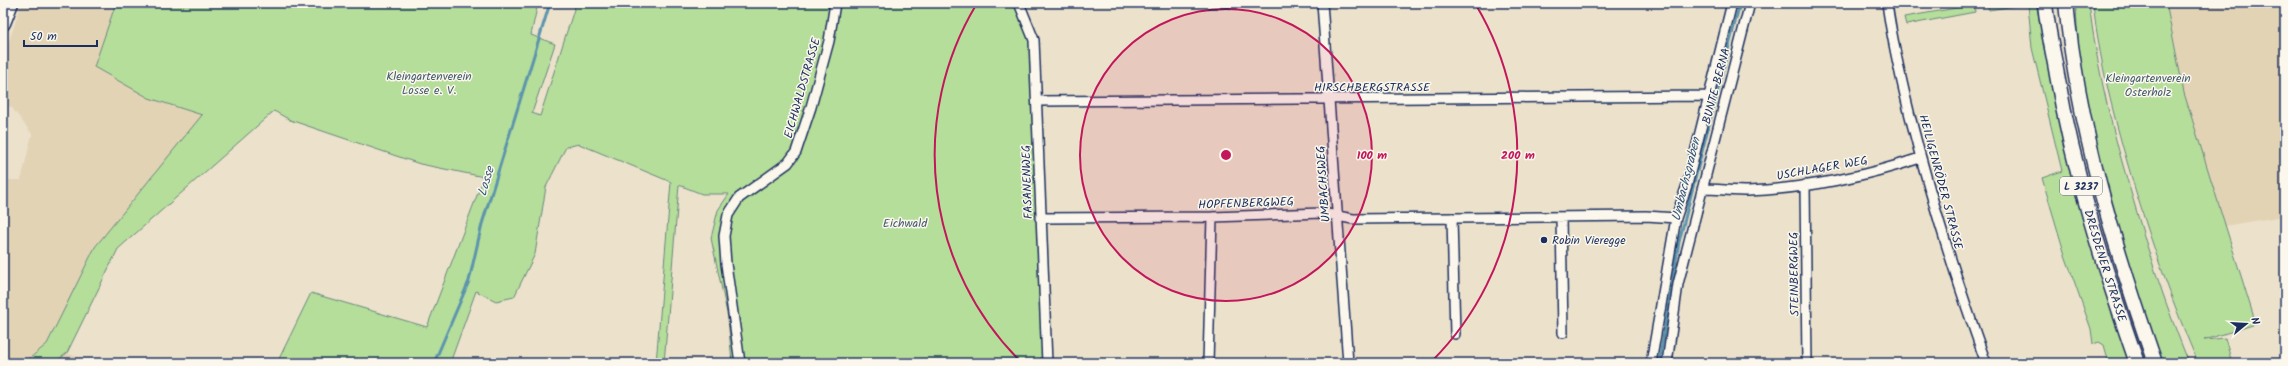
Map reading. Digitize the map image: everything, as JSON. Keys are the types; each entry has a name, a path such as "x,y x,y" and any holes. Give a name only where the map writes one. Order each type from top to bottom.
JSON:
{"main road":[{"path":"3,23 10,3"},
{"name":"DRESDENER STRASSE","path":"2045,3 2063,110 2076,167 2098,245 2137,363"},
{"name":"DRESDENER STRASSE","path":"2066,3 2092,163 2113,241 2155,363"}],"street":[{"name":"EICHWALDSTRASSE","path":"740,363 726,264 724,236 728,215 739,198 788,164 796,152 811,107 829,42 835,3"},
{"name":"FASANENWEG","path":"1019,3 1034,40 1047,363"},
{"name":"UMBACHSWEG","path":"1322,3 1348,363"},
{"name":"BUNTE BERNA","path":"1651,363 1676,218 1687,185 1732,3"},
{"name":"BUNTE BERNA","path":"1667,363 1678,284 1750,3"},
{"name":"HEILIGENRÖDER STRASSE","path":"1887,3 1898,67 1920,158 1951,264 1986,363"},
{"name":"HIRSCHBERGSTRASSE","path":"1037,101 1708,96"},
{"name":"USCHLAGER WEG","path":"1702,189 1748,191 1805,185 1891,168 1920,158"},
{"name":"STEINBERGWEG","path":"1805,185 1807,363"},
{"name":"HOPFENBERGWEG","path":"1040,218 1322,213 1353,219 1646,216 1676,218"},
{"path":"1208,363 1212,216"},
{"path":"1561,217 1563,334"},
{"path":"1452,218 1455,334"}],"shaded area":[{"path":"22,3 116,3 94,67 149,98 203,115 95,247 47,344 24,363 3,363 3,180 21,180 32,134 12,108 3,104 3,58"},
{"path":"2166,3 2285,3 2285,216 2224,226 2184,93"},
{"path":"67,353 92,363 54,363"}],"green space":[{"path":"116,3 538,3 531,35 555,44 532,113 540,116 576,3 1023,3 1038,39 1049,363 732,363 728,318 711,238 718,210 729,194 702,194 679,185 664,363 656,363 671,182 579,144 566,147 546,187 535,254 514,297 496,301 476,291 450,363 277,363 311,293 427,327 484,177 420,164 290,120 274,111 118,249 67,353 54,363 24,363 47,344 95,247 202,115 149,98 94,67"},
{"path":"1993,3 2036,3 2069,169 2091,247 2129,363 2109,363 2104,345 2099,342 2093,344 2091,329 2065,255 2042,178 2062,171 2032,48 2028,4 1989,10 1988,6"},
{"path":"2076,3 2089,3 2096,53 2106,102 2119,150 2152,261 2189,363 2162,363 2118,231 2094,141 2085,95 2079,49"},
{"name":"Kleingartenverein Osterholz","path":"2093,3 2166,3 2184,93 2256,324 2204,340 2225,338 2232,363 2198,363 2181,321 2150,235 2122,145 2100,51"},
{"path":"1974,5 1975,12 1906,25 1904,17"}],"waterway":[{"name":"Losse","path":"434,363 469,281 482,224 550,3"},
{"name":"Umbachsgraben","path":"1659,363 1679,242 1740,3"}],"place":[{"name":"Robin Vieregge","path":"1544,240"}],"park label":[{"name":"Kleingartenverein Losse e. V.","path":"429,83"},
{"name":"Eichwald","path":"905,223"}]}
